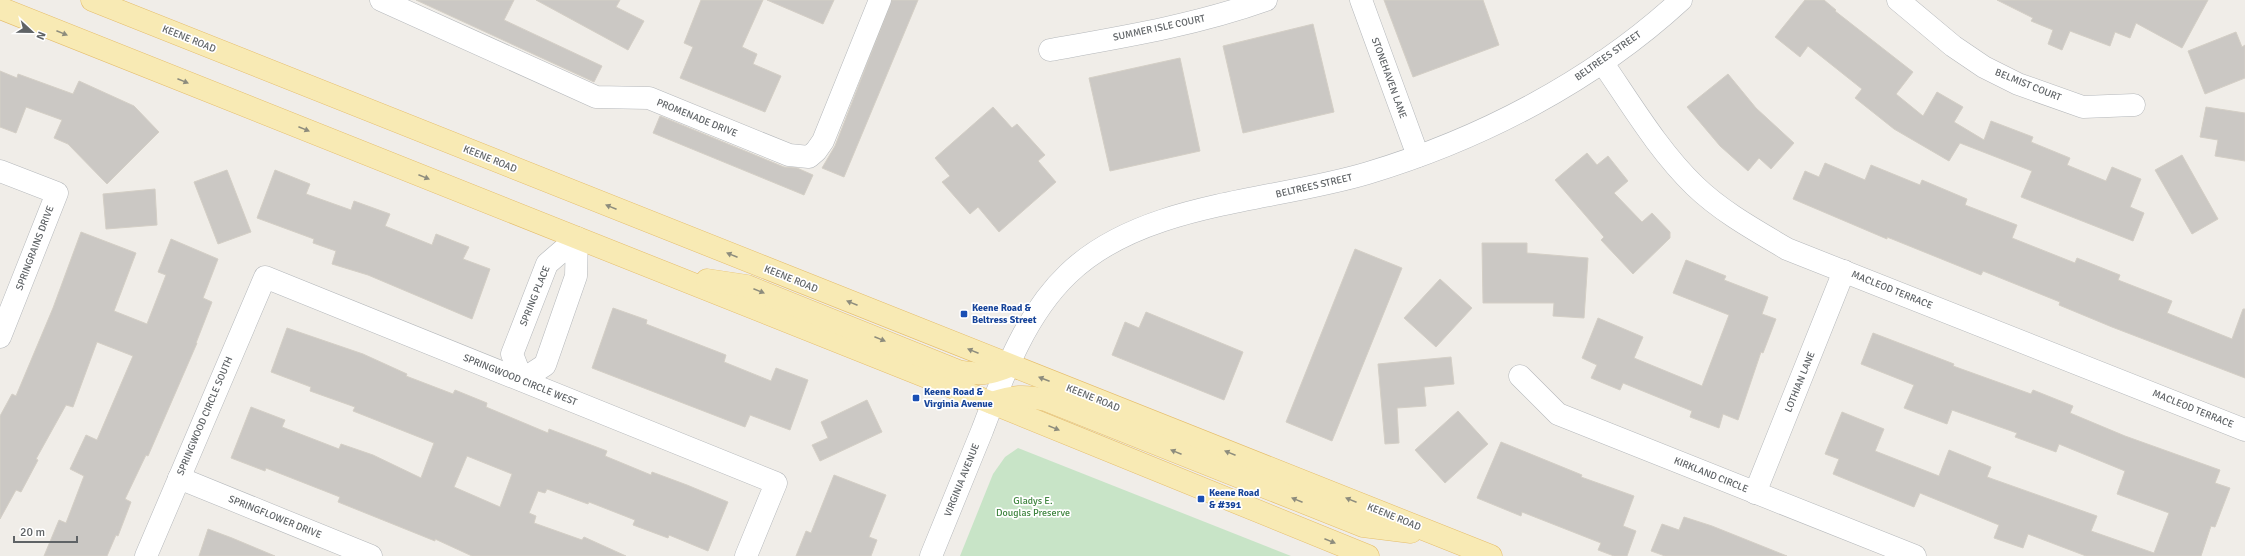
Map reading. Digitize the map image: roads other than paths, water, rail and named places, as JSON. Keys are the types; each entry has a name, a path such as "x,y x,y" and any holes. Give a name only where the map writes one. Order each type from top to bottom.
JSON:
{"main road":[{"name":"KEENE ROAD","path":"92,0 1009,366 1491,556"},
{"path":"0,8 992,403 1368,556"},
{"path":"666,273 747,286 958,370 972,373 992,374 1009,366"},
{"path":"992,403 1011,396 1030,396 1046,400 1363,526 1442,536"}],"street":[{"name":"PROMENADE DRIVE","path":"381,0 596,97 649,98 790,155 809,157 816,151 823,141 880,0"},
{"name":"SUMMER ISLE COURT","path":"1050,50 1158,30 1233,12 1266,0"},
{"name":"STONEHAVEN LANE","path":"1361,0 1418,156"},
{"name":"BELTREES STREET","path":"992,403 1028,326 1047,298 1068,273 1092,254 1135,230 1176,215 1312,188 1418,156 1475,133 1546,97 1602,62 1680,0"},
{"name":"BELMIST COURT","path":"1898,0 1953,46 1984,67 2018,84 2083,107 2134,105"},
{"name":"MACLEOD TERRACE","path":"1602,62 1661,148 1695,186 1744,224 1788,248 2245,430"},
{"name":"SPRINGRAINS DRIVE","path":"0,171 57,194 0,337"},
{"path":"522,380 545,365 576,276 577,238"},
{"name":"SPRING PLACE","path":"522,380 512,354 546,264 577,238"},
{"name":"LOTHIAN LANE","path":"1755,493 1844,271"},
{"name":"SPRINGWOOD CIRCLE WEST","path":"265,277 776,483 746,556"},
{"name":"SPRINGWOOD CIRCLE SOUTH","path":"146,556 265,277"},
{"name":"KIRKLAND CIRCLE","path":"1520,376 1558,414 1915,556"},
{"name":"VIRGINIA AVENUE","path":"931,556 992,403"},
{"name":"SPRINGFLOWER DRIVE","path":"179,478 371,556"}],"place":[{"name":"Keene Road & Beltress Street","path":"964,314"},
{"name":"Keene Road & Virginia Avenue","path":"916,398"},
{"name":"Keene Road & #391","path":"1201,499"}],"park label":[{"name":"Gladys E. Douglas Preserve","path":"1033,506"}]}
